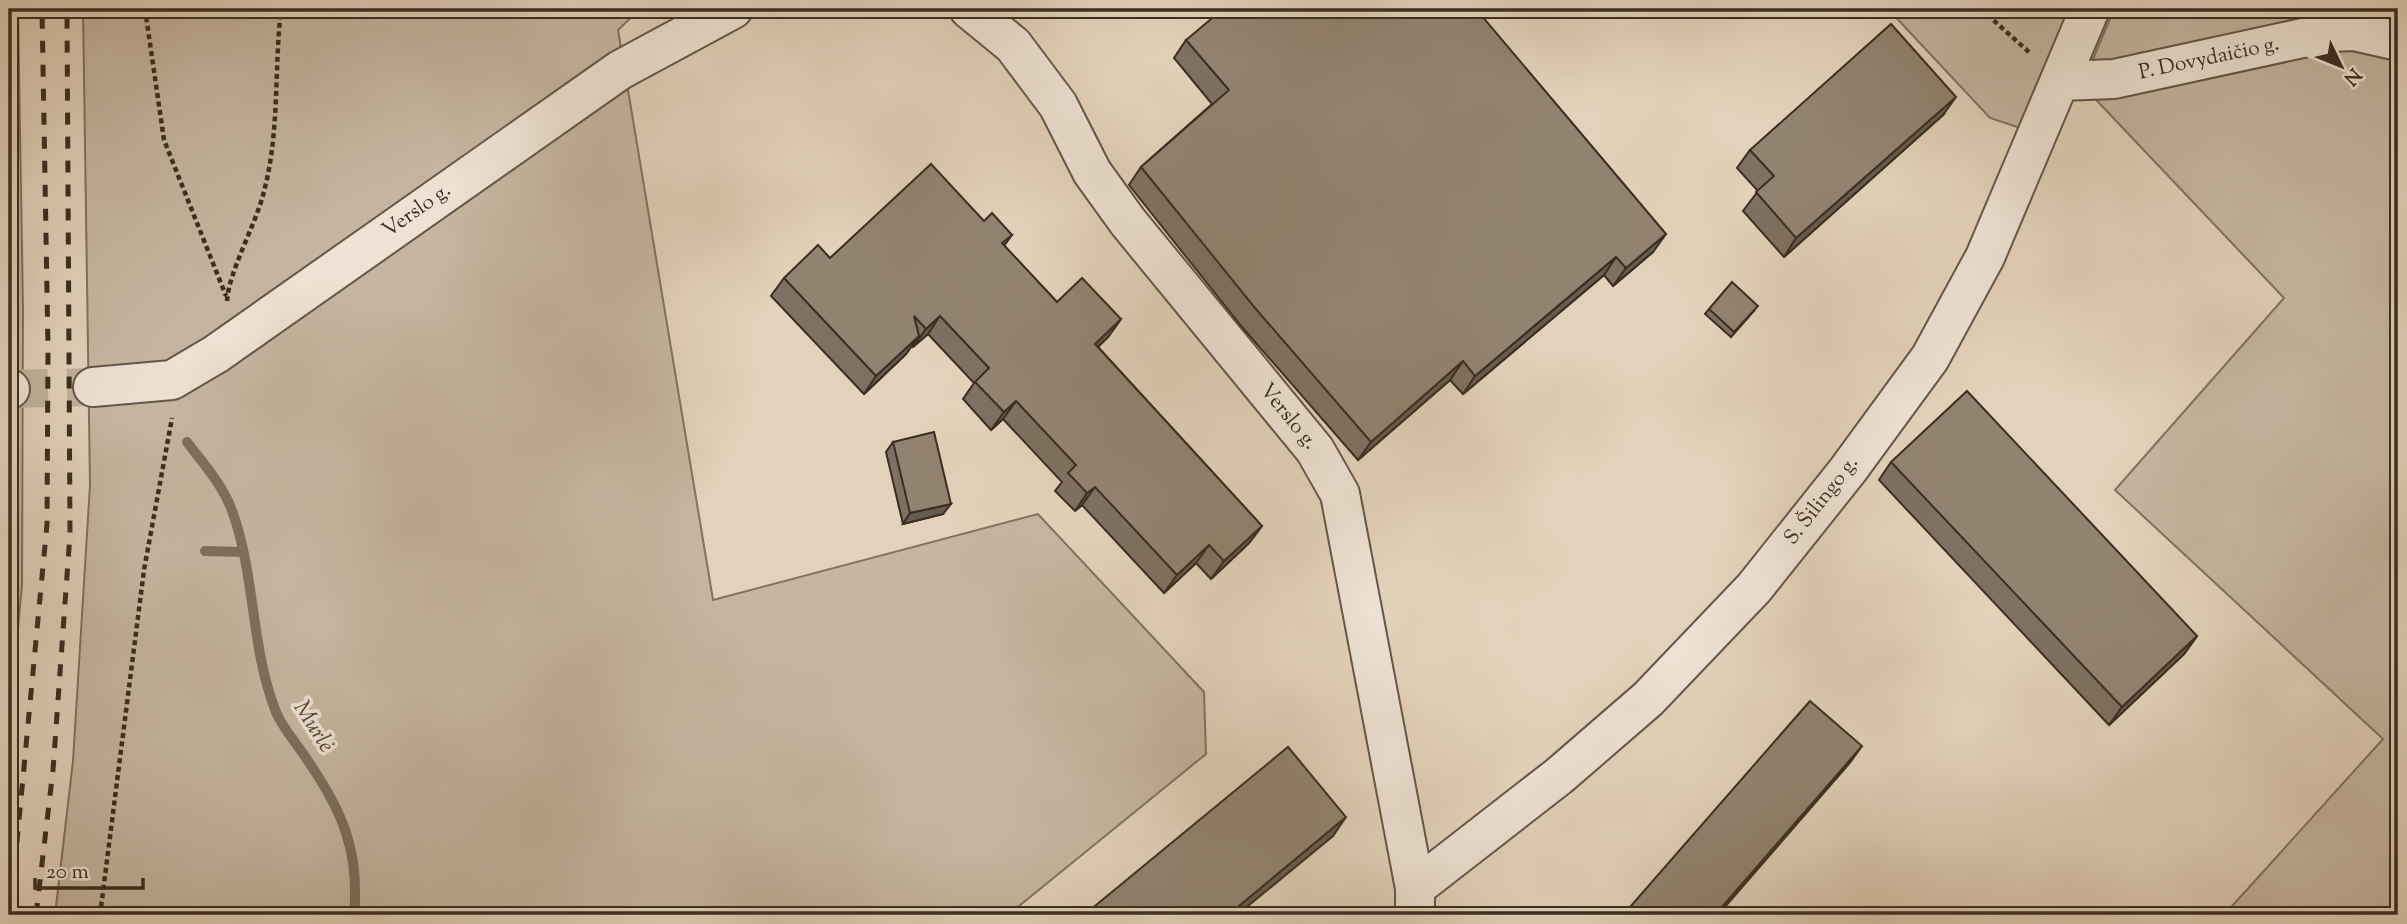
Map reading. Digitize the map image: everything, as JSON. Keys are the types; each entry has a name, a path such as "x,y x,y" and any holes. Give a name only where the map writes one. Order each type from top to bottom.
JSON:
{"street":[{"name":"Verslo g.","path":"93,387 172,380 216,354 620,70 733,9"},
{"name":"Verslo g.","path":"969,9 1013,45 1058,105 1092,172 1315,450 1340,494 1415,901"},
{"name":"S. Šilingo g.","path":"1415,901 1629,716 1754,588 1930,358 1985,257 2090,9"},
{"name":"P. Dovydaičio g.","path":"2060,80 2114,79 2330,32 2354,31 2398,41"}],"path":[{"path":"145,9 164,140 227,298 229,320 216,354"},
{"path":"227,298 263,194 275,131 274,73 281,9"},
{"path":"1981,9 2060,80"},
{"path":"100,915 144,570 173,413 176,390 172,380"}],"shaded area":[{"path":"9,9 18,9 23,310 22,585 9,725"},
{"path":"83,9 640,9 618,30 713,600 1038,514 1204,692 1206,754 1008,915 55,915 73,761 90,485"},
{"path":"1888,9 2073,9 2023,129 1990,118"},
{"path":"2114,9 2376,9 2398,21 2398,915 2224,915 2383,739 2115,490 2284,298 2082,85"}],"building":[{"path":"1223,9 1476,9 1666,234 1626,268 1616,257 1475,376 1463,361 1371,442 1255,308 1141,167 1229,90 1186,40"},
{"path":"1891,24 1956,97 1796,238 1756,192 1774,176 1750,150"},
{"path":"931,164 984,221 992,213 1012,235 1002,243 1057,302 1082,278 1121,319 1095,344 1262,526 1224,561 1209,545 1177,575 1095,487 1087,493 1068,473 1076,465 1016,401 1004,412 975,382 989,368 940,316 926,329 914,316 919,336 876,376 784,278 818,245 830,258"},
{"path":"1732,282 1758,306 1734,332 1709,309"},
{"path":"1967,391 2197,636 2122,707 1891,462"},
{"path":"934,432 951,504 910,513 893,442"},
{"path":"1810,701 1862,746 1715,915 1623,915"},
{"path":"1288,747 1346,817 1228,915 1084,915"}],"waterway":[{"name":"Murlė","path":"187,442 217,482 231,508 245,559 262,662 276,712 340,816 354,872 354,915"},
{"name":"Murlė","path":"205,551 243,552"}],"tunnel":[{"path":"10,389 93,387"}],"railway":[{"path":"10,915 47,524 48,349 42,9"},
{"path":"36,915 53,770 70,534 67,9"}]}
